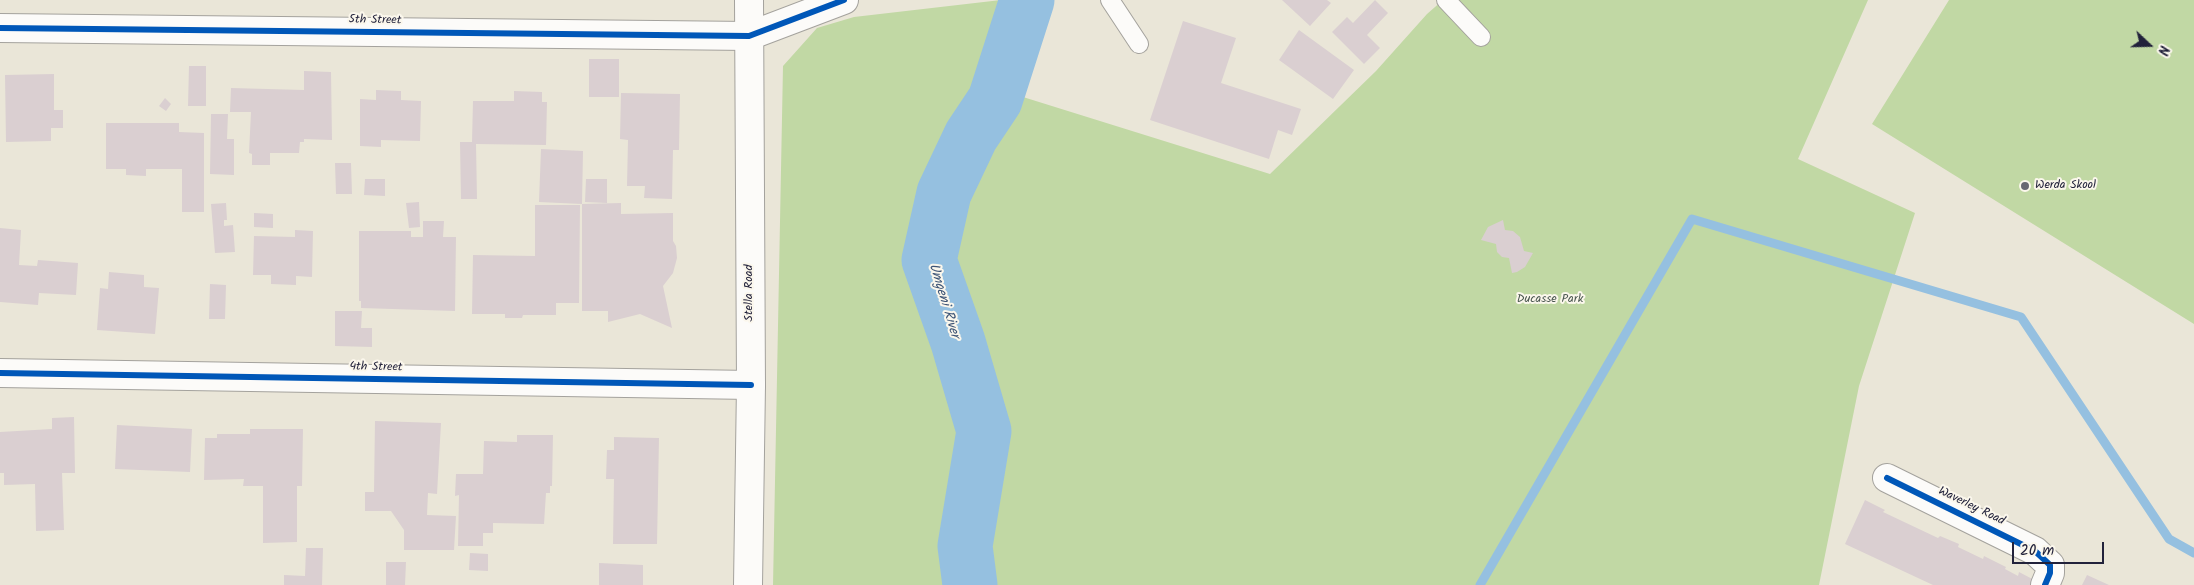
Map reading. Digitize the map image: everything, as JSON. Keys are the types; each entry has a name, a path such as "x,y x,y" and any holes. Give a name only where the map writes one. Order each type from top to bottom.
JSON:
{"street":[{"name":"Stella Road","path":"748,0 751,385 748,585"},
{"path":"749,36 844,0"},
{"name":"5th Street","path":"0,28 749,36"},
{"name":"4th Street","path":"0,373 751,385"},
{"name":"Waverley Road","path":"1887,478 2035,551 2050,565 2050,573 2046,585"}],"lane":[{"path":"1110,0 1139,44"},
{"path":"1446,0 1481,37"}],"green space":[{"name":"Ducasse Park","path":"1001,0 1030,0 1051,12 1023,97 1270,174 1376,71 1427,14 1443,0 1868,0 1798,159 1915,213 1859,386 1819,585 773,585 783,66 817,28 854,17"},
{"name":"Werda Skool","path":"1949,0 2194,0 2194,324 1872,124"}],"building":[{"path":"1282,0 1327,0 1331,3 1310,26"},
{"path":"1375,0 1388,13 1367,35 1380,48 1364,64 1332,32 1347,17 1353,23"},
{"path":"1183,21 1236,38 1221,83 1301,109 1292,135 1278,130 1269,159 1150,120"},
{"path":"1299,30 1354,70 1333,99 1279,60"},
{"path":"589,59 619,59 619,97 589,97"},
{"path":"189,66 206,66 206,106 188,106"},
{"path":"304,71 331,72 332,140 304,139 304,142 300,142 299,153 270,153 270,165 252,165 252,154 249,153 251,112 230,112 231,88 304,90"},
{"path":"54,74 54,110 63,110 63,128 51,128 51,141 6,142 5,75"},
{"path":"376,90 401,91 401,100 421,101 420,141 381,140 381,147 360,146 360,99 376,100"},
{"path":"514,91 542,92 542,102 547,102 546,145 476,144 477,199 461,199 460,142 472,142 473,101 514,101"},
{"path":"621,93 680,94 679,150 673,150 672,199 644,198 645,186 627,186 628,140 620,139"},
{"path":"165,98 171,104 166,111 159,106"},
{"path":"211,114 228,114 227,139 234,139 234,175 210,174"},
{"path":"106,123 179,123 179,132 204,133 204,212 182,212 182,169 146,169 146,176 126,175 126,169 106,169"},
{"path":"541,149 583,151 582,204 539,202"},
{"path":"335,163 351,163 352,194 336,194"},
{"path":"365,179 385,179 385,196 364,195"},
{"path":"586,179 607,179 607,203 585,202"},
{"path":"419,202 420,227 409,228 406,203"},
{"path":"226,203 227,220 224,220 224,226 233,225 235,252 215,253 211,204"},
{"path":"621,203 621,214 673,213 673,241 676,246 677,258 673,273 663,286 672,328 640,314 608,322 608,311 582,311 582,204"},
{"path":"535,205 580,205 579,303 556,303 556,315 523,315 522,318 505,318 505,314 472,314 473,255 535,256"},
{"path":"254,213 273,214 273,228 254,227"},
{"path":"1503,220 1505,230 1513,231 1520,237 1524,251 1533,253 1525,267 1517,272 1512,273 1509,258 1502,257 1497,252 1496,244 1481,240 1488,227"},
{"path":"423,221 444,221 443,237 456,237 455,311 361,308 361,301 359,301 359,231 411,231 411,237 423,237"},
{"path":"0,228 21,230 19,265 37,266 38,260 78,263 76,295 39,293 38,305 0,302"},
{"path":"295,230 313,231 312,277 296,276 296,285 271,284 271,275 253,275 254,236 295,237"},
{"path":"109,272 144,275 144,287 159,288 155,334 97,330 100,288 108,289"},
{"path":"210,284 226,285 225,319 209,319"},
{"path":"335,311 362,311 361,328 372,328 372,347 335,346"},
{"path":"74,417 75,473 62,473 64,530 36,531 35,484 4,485 4,473 0,473 0,432 52,429 52,418"},
{"path":"375,421 441,423 437,494 428,493 427,515 456,516 454,550 404,550 404,530 391,511 365,511 365,492 374,492"},
{"path":"117,425 192,429 190,472 115,469"},
{"path":"250,429 303,429 302,486 297,486 297,542 263,543 263,486 243,486 244,479 204,480 205,438 217,438 217,434 250,434"},
{"path":"517,435 553,435 552,486 550,486 550,493 546,493 544,524 493,523 493,533 483,533 483,546 458,546 459,495 455,496 456,474 483,474 484,441 517,442"},
{"path":"614,437 659,438 657,544 613,544 614,479 606,479 607,450 614,450"},
{"path":"1865,500 1885,510 1883,512 1938,538 1940,536 1959,544 1958,547 1983,559 1984,556 2006,567 2005,569 2018,576 2019,572 2038,582 2037,585 1933,585 1845,544"},
{"path":"306,548 323,548 322,585 284,585 284,575 305,576"},
{"path":"470,553 488,554 488,571 469,570"},
{"path":"386,562 406,562 405,585 386,585"},
{"path":"599,563 643,565 643,585 599,585"},
{"path":"2087,575 2109,585 2082,585"}],"waterway":[{"name":"Umgeni River","path":"970,585 965,546 984,431 958,342 929,260 944,193 971,136 995,100 1027,0"},
{"path":"1480,585 1692,219 2021,317 2169,539 2194,553"}],"cycle path":[{"path":"0,28 749,36 844,0"},
{"path":"0,373 751,385"},
{"path":"1887,478 2035,551 2050,565 2050,573 2045,585"}],"place":[{"name":"Werda Skool","path":"2025,186"}]}
